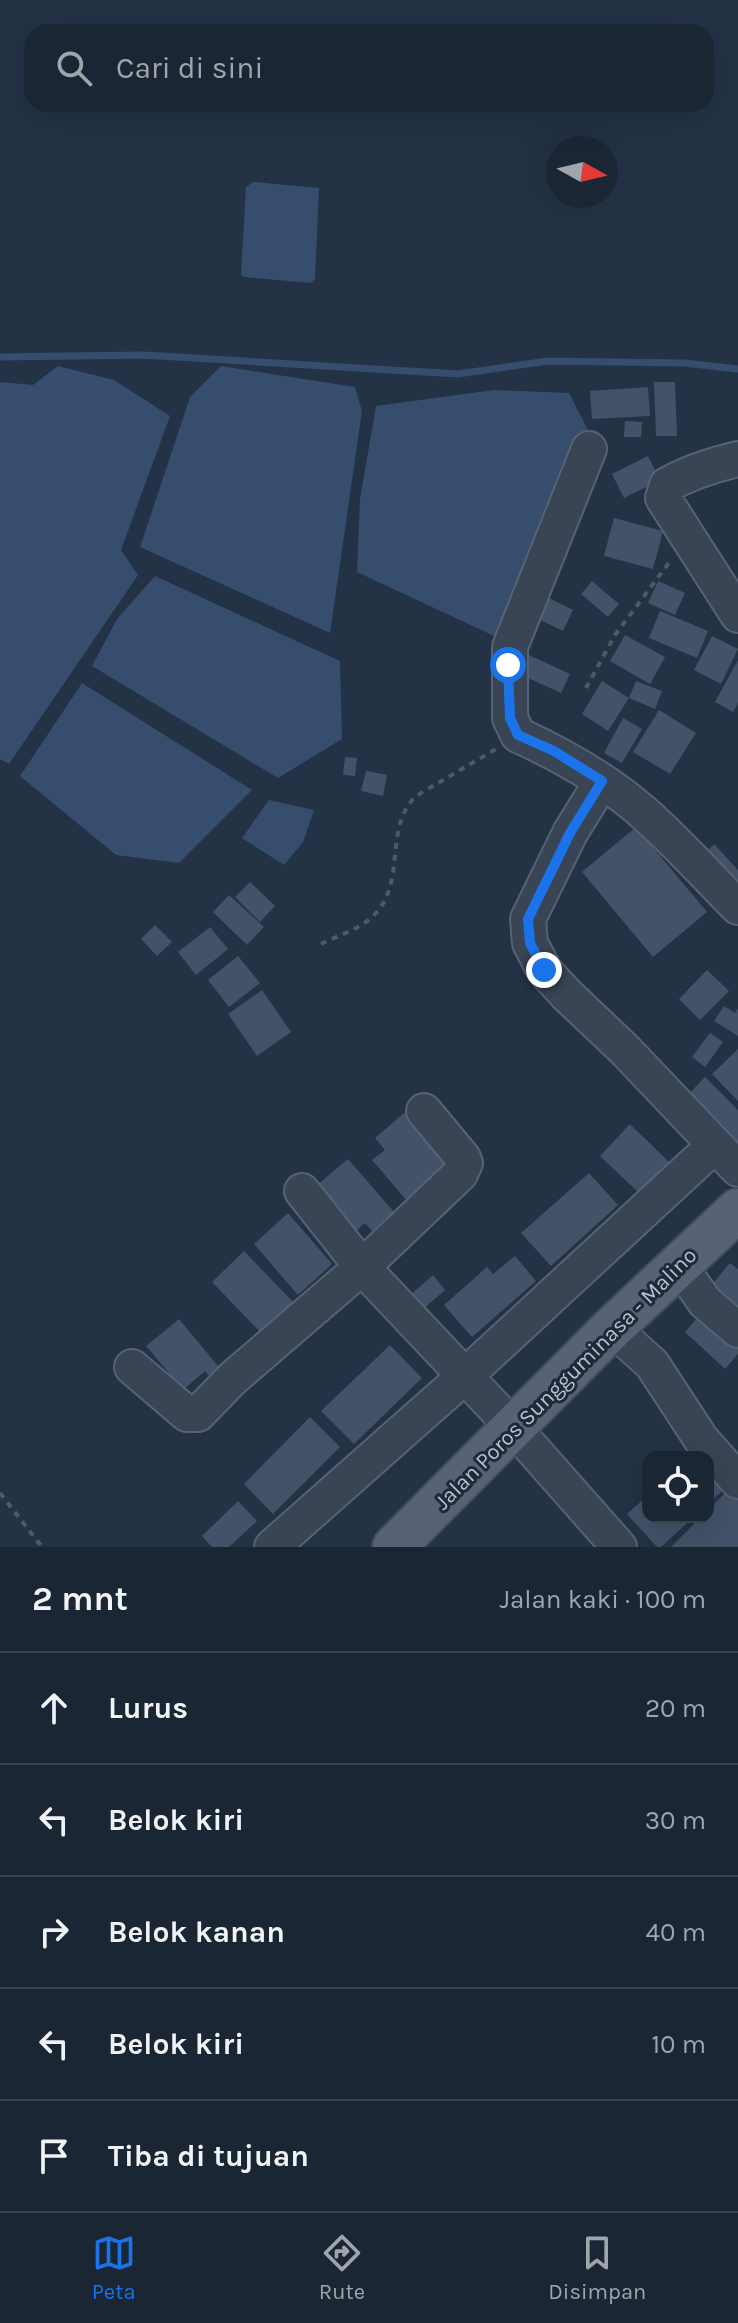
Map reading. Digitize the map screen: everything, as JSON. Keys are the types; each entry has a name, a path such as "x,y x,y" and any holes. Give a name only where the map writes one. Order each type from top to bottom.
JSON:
{"main road":[{"name":"Jalan Poros Sungguminasa - Malino","path":"394,1547 612,1328 738,1210"}],"street":[{"path":"589,449 510,647 510,718 518,735 554,751 646,814 738,907"},
{"path":"738,459 701,468 667,485 663,498 738,615"},
{"path":"272,1547 465,1376 727,1157 544,970 530,943 528,919 570,833 602,781"},
{"path":"132,1367 187,1414 198,1414 233,1378 362,1267 463,1168 465,1163 458,1151 424,1111"},
{"path":"302,1191 362,1267 513,1427 619,1547"},
{"path":"679,1265 705,1302 738,1330"},
{"path":"612,1328 652,1364 701,1439 738,1481"}],"path":[{"path":"586,688 615,635 666,565 689,540"},
{"path":"321,944 363,923 379,910 389,891 401,815 408,803 518,735"},
{"path":"0,1493 42,1547"}],"water":[{"path":"253,182 319,188 315,279 311,283 241,275 246,187"},
{"path":"58,366 114,380 170,416 121,550 138,575 9,764 0,759 0,382 33,385"},
{"path":"221,366 355,387 362,411 330,633 140,547 190,397"},
{"path":"494,390 569,393 589,432 507,642 357,572 360,499 376,406"},
{"path":"155,576 340,661 342,739 278,778 92,666 117,619"},
{"path":"82,683 252,790 179,863 116,855 20,776"},
{"path":"269,800 314,810 303,842 284,865 242,838"}],"building":[{"path":"654,382 675,382 677,436 656,436"},
{"path":"648,387 650,416 592,419 590,391"},
{"path":"625,421 642,422 641,437 624,437"},
{"path":"648,456 660,480 624,498 612,474"},
{"path":"614,518 663,531 653,569 604,556"},
{"path":"592,581 619,604 608,617 581,594"},
{"path":"658,581 685,593 675,615 648,603"},
{"path":"547,597 573,610 563,631 536,618"},
{"path":"660,611 708,631 697,658 649,638"},
{"path":"625,635 665,657 650,684 610,661"},
{"path":"712,636 738,649 721,684 694,670"},
{"path":"520,651 570,674 561,693 511,670"},
{"path":"738,660 738,703 733,712 715,702"},
{"path":"602,681 629,698 608,731 582,714"},
{"path":"636,681 662,691 655,709 629,698"},
{"path":"659,710 696,733 670,774 633,752"},
{"path":"623,718 642,729 622,763 604,753"},
{"path":"345,757 357,758 355,776 343,775"},
{"path":"366,771 387,775 383,796 361,791"},
{"path":"636,827 707,912 653,957 582,872"},
{"path":"714,844 738,870 738,901 699,859"},
{"path":"250,882 275,906 260,922 235,897"},
{"path":"229,895 264,927 247,945 213,912"},
{"path":"155,925 172,942 157,956 141,939"},
{"path":"210,927 228,949 196,975 178,952"},
{"path":"238,956 260,983 229,1007 208,980"},
{"path":"707,970 729,991 700,1020 679,999"},
{"path":"262,990 291,1032 257,1056 228,1014"},
{"path":"724,1006 735,1013 738,1008 738,1036 714,1021"},
{"path":"710,1033 723,1042 705,1067 692,1057"},
{"path":"738,1049 738,1101 712,1074"},
{"path":"705,1077 738,1110 738,1145 683,1100"},
{"path":"404,1113 450,1166 408,1202 372,1160 385,1150 375,1138"},
{"path":"630,1124 669,1162 639,1193 600,1156"},
{"path":"348,1159 394,1212 372,1231 365,1223 355,1232 316,1186"},
{"path":"589,1173 618,1205 551,1266 521,1233"},
{"path":"288,1213 332,1264 298,1295 254,1244"},
{"path":"244,1251 293,1302 261,1333 212,1282"},
{"path":"515,1256 536,1281 472,1337 444,1305 487,1267 493,1274"},
{"path":"730,1263 738,1269 738,1320 705,1293"},
{"path":"433,1275 445,1290 421,1311 408,1297"},
{"path":"702,1312 738,1345 738,1354 725,1369 685,1332"},
{"path":"179,1319 223,1372 213,1381 205,1371 183,1390 146,1346"},
{"path":"390,1345 422,1378 354,1444 321,1411"},
{"path":"310,1417 340,1447 273,1514 244,1484"},
{"path":"714,1470 728,1486 714,1499"},
{"path":"730,1488 738,1496 738,1547 671,1547 695,1523 714,1523 714,1504"},
{"path":"642,1500 642,1523 687,1523 661,1547 657,1547 627,1514"},
{"path":"238,1501 257,1521 229,1547 212,1547 202,1536"}],"waterway":[{"path":"0,357 143,355 458,374 548,361 684,363 738,369"}],"route":[{"path":"508,665 510,718 518,735 554,751 602,781 570,833 528,919 530,943 544,970"}]}
